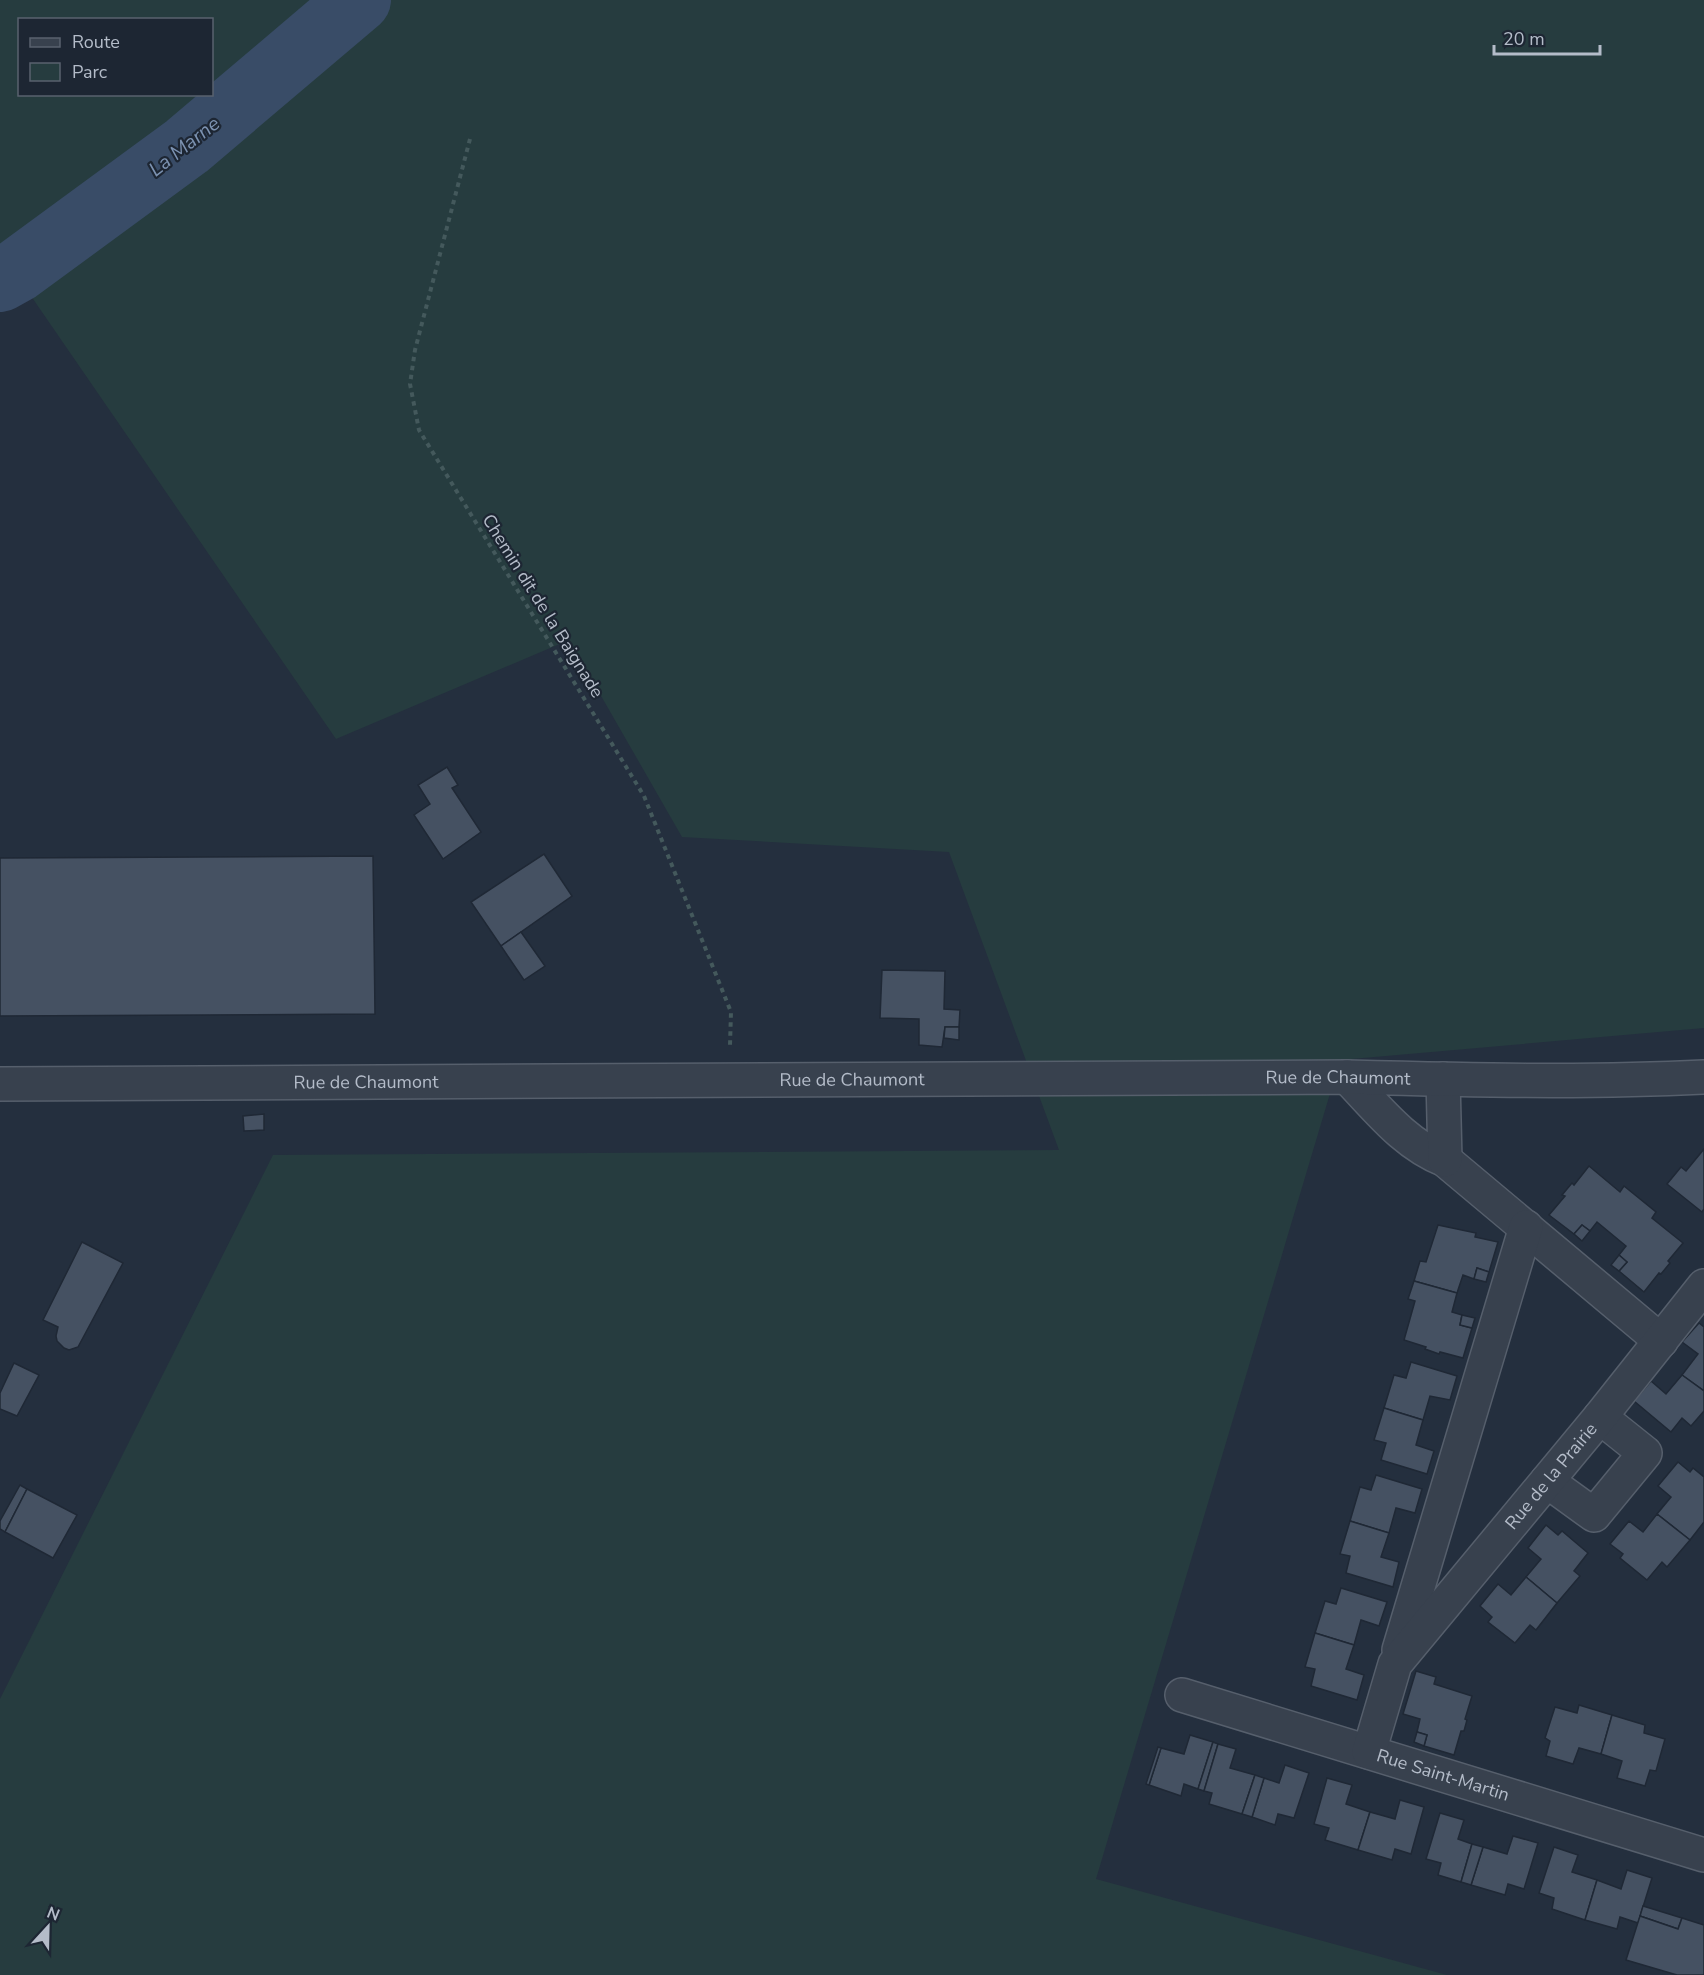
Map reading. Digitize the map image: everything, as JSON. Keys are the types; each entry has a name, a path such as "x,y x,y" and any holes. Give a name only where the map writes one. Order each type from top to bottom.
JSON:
{"street":[{"name":"Rue de Chaumont","path":"0,1084 729,1079 1347,1077 1656,1079 1704,1077"},
{"path":"1347,1077 1393,1126 1425,1152 1444,1160 1661,1341"},
{"path":"1443,1079 1444,1160"},
{"name":"Rue de la Prairie","path":"1369,1752 1526,1227"},
{"name":"Rue de la Prairie","path":"1395,1664 1600,1417 1704,1286"},
{"path":"1547,1481 1594,1515 1645,1453 1600,1417"},
{"name":"Rue Saint-Martin","path":"1182,1695 1704,1855"}],"path":[{"name":"Chemin dit de la Baignade","path":"470,139 415,350 410,384 419,430 644,796 731,1012 729,1079"}],"green space":[{"path":"0,0 1704,0 1704,1028 1340,1060 1096,1879 1447,1975 0,1975 0,1699 273,1155 1059,1150 949,852 682,837 569,640 336,739 0,251"}],"building":[{"path":"447,767 458,785 452,788 481,832 443,859 414,815 430,804 418,785"},
{"path":"544,854 572,896 501,946 471,902"},
{"path":"373,856 375,1014 0,1016 0,858"},
{"path":"521,932 545,966 524,980 501,946"},
{"path":"882,970 945,971 944,1009 960,1010 959,1027 945,1027 942,1047 919,1045 919,1019 880,1018"},
{"path":"945,1027 959,1027 959,1040 944,1038"},
{"path":"264,1114 264,1130 244,1131 243,1116"},
{"path":"1704,1149 1704,1209 1702,1212 1667,1184 1681,1167 1686,1171"},
{"path":"1589,1166 1620,1192 1624,1186 1656,1212 1652,1218 1683,1243 1668,1261 1670,1263 1644,1292 1619,1271 1627,1262 1619,1255 1626,1246 1597,1222 1590,1231 1582,1225 1574,1234 1549,1215 1565,1196 1562,1195 1572,1183 1574,1185"},
{"path":"1438,1225 1476,1233 1475,1237 1498,1242 1489,1272 1477,1268 1474,1279 1463,1275 1457,1293 1414,1281 1420,1261 1426,1262"},
{"path":"1582,1225 1590,1231 1582,1241 1574,1234"},
{"path":"82,1242 123,1263 78,1347 69,1350 57,1341 58,1327 43,1320"},
{"path":"1619,1255 1627,1262 1619,1271 1611,1265"},
{"path":"1477,1268 1489,1272 1486,1282 1474,1279"},
{"path":"1414,1281 1457,1293 1452,1312 1462,1315 1460,1325 1472,1328 1463,1358 1440,1352 1439,1354 1404,1340 1415,1301 1408,1299"},
{"path":"1462,1315 1475,1318 1472,1328 1460,1325"},
{"path":"1699,1323 1704,1327 1704,1391 1682,1375 1698,1354 1682,1342"},
{"path":"1411,1362 1457,1376 1450,1400 1430,1396 1423,1420 1384,1408 1394,1375 1406,1378"},
{"path":"14,1363 39,1375 17,1416 0,1409 0,1393"},
{"path":"1682,1375 1704,1391 1704,1411 1691,1426 1682,1418 1671,1432 1634,1401 1651,1381 1666,1394"},
{"path":"1384,1408 1423,1420 1416,1445 1434,1451 1427,1474 1381,1460 1386,1443 1374,1440"},
{"path":"1678,1462 1690,1472 1693,1468 1704,1477 1704,1522 1690,1540 1657,1514 1671,1497 1658,1486"},
{"path":"1376,1475 1422,1489 1415,1513 1396,1508 1389,1533 1350,1521 1360,1487 1371,1490"},
{"path":"20,1485 27,1489 5,1532 0,1529 0,1521"},
{"path":"27,1489 77,1515 53,1558 5,1532"},
{"path":"1657,1514 1690,1540 1667,1567 1662,1562 1647,1580 1620,1558 1623,1554 1610,1544 1629,1521 1643,1532"},
{"path":"1350,1521 1389,1533 1381,1557 1399,1562 1393,1587 1346,1573 1350,1556 1340,1554"},
{"path":"1546,1525 1558,1535 1562,1531 1588,1553 1574,1571 1580,1576 1557,1603 1526,1577 1541,1559 1528,1548"},
{"path":"1526,1577 1557,1603 1536,1630 1530,1625 1515,1643 1488,1622 1492,1617 1480,1606 1498,1584 1511,1595"},
{"path":"1341,1588 1387,1602 1379,1626 1361,1620 1354,1645 1315,1633 1325,1601 1336,1604"},
{"path":"1315,1633 1354,1645 1346,1669 1364,1675 1357,1700 1311,1686 1315,1669 1305,1667"},
{"path":"1416,1671 1436,1677 1434,1684 1472,1696 1464,1731 1461,1731 1454,1755 1424,1746 1427,1735 1417,1732 1420,1719 1403,1714"},
{"path":"1579,1705 1612,1715 1601,1754 1579,1748 1573,1764 1546,1756 1550,1741 1545,1738 1555,1707 1577,1713"},
{"path":"1612,1715 1645,1725 1644,1733 1665,1739 1656,1771 1650,1770 1645,1786 1617,1778 1622,1761 1601,1754"},
{"path":"1417,1732 1427,1735 1424,1746 1414,1742"},
{"path":"1190,1735 1213,1742 1198,1789 1184,1784 1181,1796 1149,1785 1161,1748 1184,1754"},
{"path":"1213,1742 1218,1744 1204,1791 1198,1789"},
{"path":"1218,1744 1236,1749 1230,1768 1255,1775 1242,1814 1209,1804 1212,1793 1204,1791"},
{"path":"1158,1747 1161,1748 1149,1785 1146,1784"},
{"path":"1285,1765 1309,1773 1294,1818 1278,1814 1275,1825 1252,1817 1264,1778 1279,1783"},
{"path":"1255,1775 1264,1778 1252,1817 1242,1814"},
{"path":"1327,1778 1352,1785 1346,1804 1370,1812 1358,1850 1325,1840 1329,1828 1314,1824"},
{"path":"1400,1800 1424,1807 1411,1854 1395,1849 1392,1860 1358,1850 1370,1812 1395,1819"},
{"path":"1440,1813 1464,1820 1458,1839 1472,1844 1461,1882 1438,1875 1441,1863 1426,1859"},
{"path":"1513,1836 1538,1843 1524,1889 1508,1884 1505,1895 1471,1885 1483,1847 1507,1854"},
{"path":"1472,1844 1483,1847 1471,1885 1461,1882"},
{"path":"1554,1847 1578,1855 1572,1872 1597,1880 1585,1920 1552,1909 1554,1898 1539,1893"},
{"path":"1627,1870 1652,1878 1638,1923 1620,1917 1617,1929 1585,1920 1597,1880 1621,1889"},
{"path":"1643,1906 1682,1918 1678,1929 1640,1916"},
{"path":"1640,1916 1678,1929 1682,1918 1704,1925 1704,1975 1677,1975 1626,1960"}],"waterway":[{"name":"La Marne","path":"0,280 18,270 187,146 359,0"}]}
